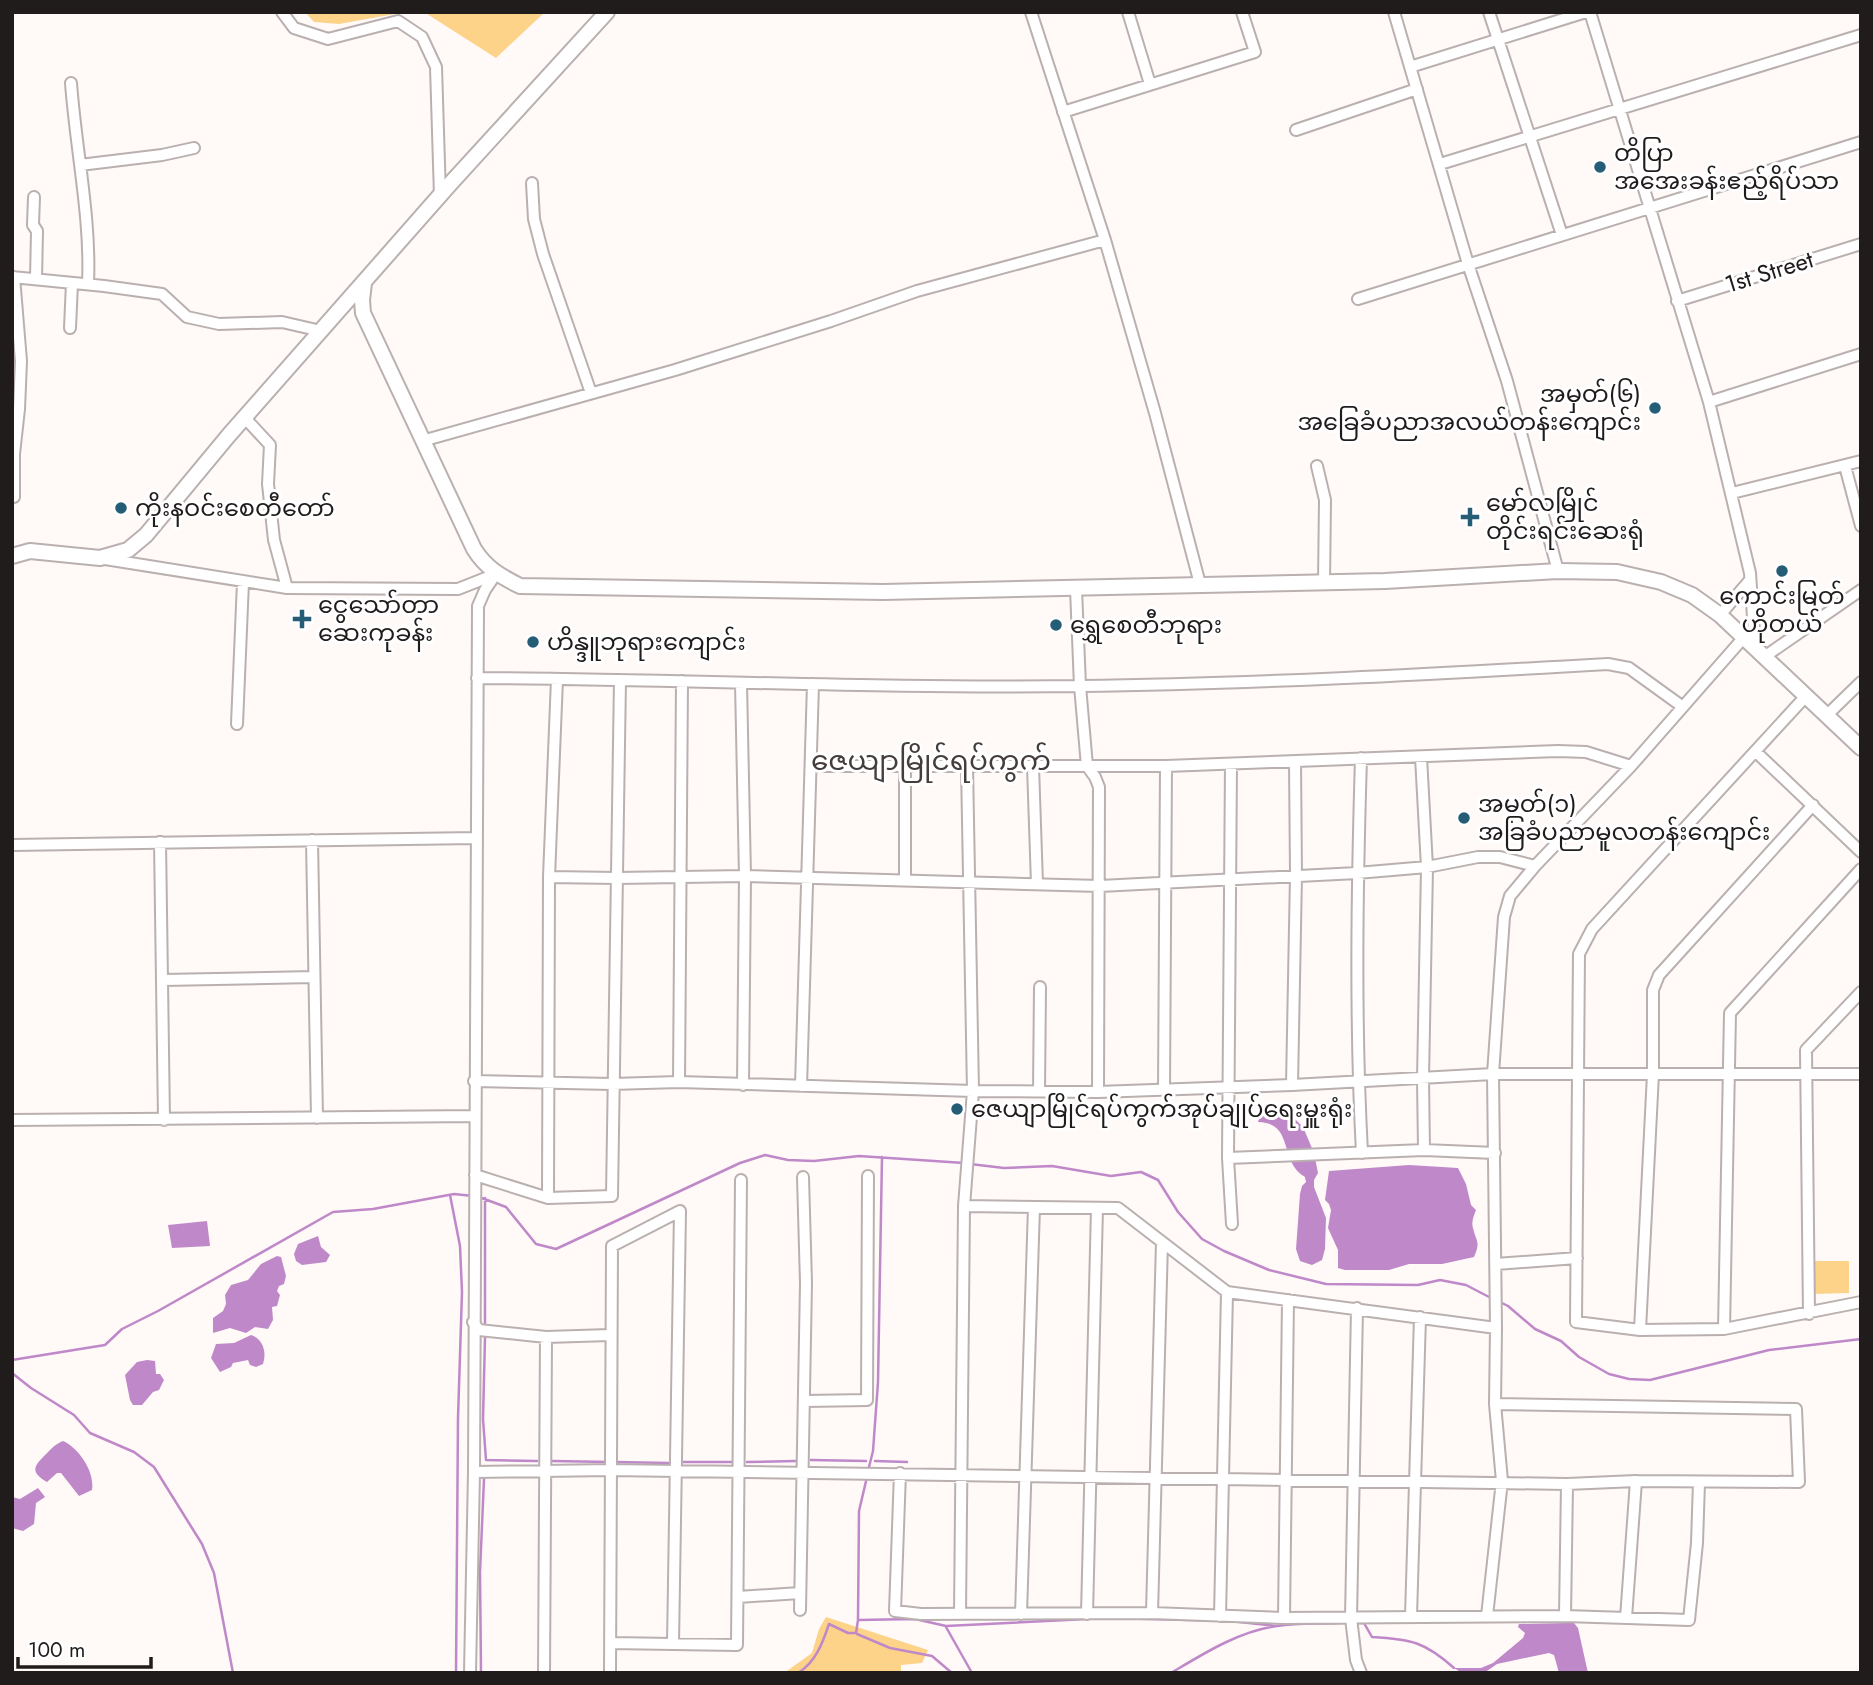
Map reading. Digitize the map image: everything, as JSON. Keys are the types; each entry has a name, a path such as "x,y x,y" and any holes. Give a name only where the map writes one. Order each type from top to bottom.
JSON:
{"main road":[{"path":"12,556 30,551 100,558 128,550 146,535 321,331 607,12"},
{"path":"364,283 363,313 474,549 482,563 496,574 520,586 883,592 1324,583 1559,571 1617,572 1661,582 1692,595 1720,615 1861,748"}],"street":[{"path":"282,12 294,28 328,38 398,21 422,37 436,67 440,196"},
{"path":"1031,12 1105,240 1155,413 1200,584"},
{"path":"1128,12 1150,84"},
{"path":"1063,112 1255,52 1242,12"},
{"path":"1394,12 1468,264 1507,382 1559,571"},
{"path":"1489,12 1562,235"},
{"path":"1410,67 1588,12 1709,402 1750,580 1755,647"},
{"path":"1440,164 1861,35"},
{"path":"71,83 89,251 88,284"},
{"path":"1296,130 1417,89"},
{"path":"1358,299 1861,142"},
{"path":"80,164 162,155 194,148"},
{"path":"532,183 534,219 543,254 591,394"},
{"path":"34,197 33,225 37,231 36,279"},
{"path":"422,441 805,330 918,291 1105,240"},
{"name":"1st Street","path":"1677,301 1861,244"},
{"path":"14,497 14,454 21,361 13,277 162,295 187,317 219,324 282,322 321,331"},
{"path":"70,328 72,283"},
{"path":"1709,402 1861,354"},
{"path":"245,418 270,444 268,484 274,540 287,588"},
{"path":"1732,493 1861,461"},
{"path":"1317,466 1325,500 1324,583"},
{"path":"1845,466 1861,526"},
{"path":"12,547 30,551"},
{"path":"100,558 287,588 458,589 496,574"},
{"path":"470,1673 474,1472 478,606 496,574"},
{"path":"1720,615 1750,580"},
{"path":"237,724 243,582"},
{"path":"1076,589 1087,766 1099,786 1098,1092"},
{"path":"1487,1616 1502,1481 1495,1404 1493,1074 1504,917 1510,896 1683,707 1755,647 1861,590"},
{"path":"477,678 1080,686 1425,674 1608,664 1629,668 1683,707"},
{"path":"548,1198 549,877 557,678"},
{"path":"475,1179 548,1198 612,1196 620,680"},
{"path":"679,1082 682,681"},
{"path":"1826,716 1861,682"},
{"path":"741,683 746,876 743,1085"},
{"path":"801,1086 813,684"},
{"path":"1805,697 1592,929 1579,954 1576,1322 1640,1330 1724,1329 1861,1302"},
{"path":"812,766 1166,766 1558,751 1586,752 1631,766"},
{"path":"1756,752 1861,852"},
{"path":"1422,757 1427,867 1424,1150"},
{"path":"1361,758 1357,873 1358,1081 1362,1153"},
{"path":"1292,1085 1295,762"},
{"path":"1231,764 1228,1158 1232,1224"},
{"path":"905,766 905,880"},
{"path":"960,1613 964,1206 973,1091 967,766"},
{"path":"1033,766 1037,884"},
{"path":"1164,1090 1166,766"},
{"path":"1640,1330 1653,1074 1653,990 1659,975 1812,806"},
{"path":"12,845 476,838"},
{"path":"312,840 317,1118"},
{"path":"160,842 164,1120"},
{"path":"549,877 746,876 1100,886 1357,873 1427,867 1478,857 1500,858 1535,866"},
{"path":"1724,1329 1730,1013 1861,869"},
{"path":"163,980 314,977"},
{"path":"1039,1091 1040,987"},
{"path":"1809,1314 1807,1050 1861,992"},
{"path":"474,1081 612,1084 679,1082 1098,1092 1493,1074 1861,1074"},
{"path":"12,1120 475,1116"},
{"path":"1228,1158 1424,1150 1495,1153"},
{"path":"805,1401 867,1400 868,1176"},
{"path":"800,1610 807,1283 803,1177"},
{"path":"610,1643 737,1644 741,1180"},
{"path":"964,1206 1118,1208 1227,1292 1496,1328"},
{"path":"1021,1614 1034,1207"},
{"path":"1087,1614 1097,1208"},
{"path":"610,1673 612,1247 680,1212 673,1644"},
{"path":"1152,1613 1162,1242"},
{"path":"1496,1264 1577,1258"},
{"path":"1220,1616 1227,1292"},
{"path":"1284,1618 1288,1300"},
{"path":"1357,1308 1351,1618 1356,1660 1361,1673"},
{"path":"1410,1616 1420,1317"},
{"path":"473,1322 479,1330 545,1337 610,1335"},
{"path":"544,1673 545,1337"},
{"path":"474,1472 610,1470 900,1473 1567,1484 1636,1481 1799,1482 1796,1409 1495,1404"},
{"path":"900,1473 895,1611 921,1614 1152,1613 1284,1618 1565,1616 1689,1620 1697,1543 1699,1482"},
{"path":"1626,1618 1636,1481"},
{"path":"1565,1616 1567,1484"},
{"path":"738,1597 800,1593"}],"shaded area":[{"path":"305,12 406,12 339,24 314,22"},
{"path":"424,12 545,12 496,58"},
{"path":"1273,1112 1292,1116 1303,1127 1314,1153 1318,1173 1314,1187 1326,1218 1322,1260 1312,1265 1300,1261 1296,1249 1300,1194 1306,1182 1305,1177 1291,1162 1277,1129 1270,1124 1258,1122 1260,1115"},
{"path":"1409,1165 1458,1168 1466,1184 1471,1205 1476,1210 1472,1223 1478,1244 1474,1257 1442,1264 1409,1264 1389,1270 1338,1268 1338,1250 1328,1228 1331,1210 1325,1200 1329,1171"},
{"path":"207,1221 210,1246 172,1248 168,1225"},
{"path":"318,1236 321,1247 330,1255 326,1262 302,1265 296,1261 294,1254 298,1244"},
{"path":"277,1256 281,1257 286,1276 284,1284 279,1286 277,1291 280,1295 277,1306 272,1307 273,1320 268,1329 255,1327 246,1333 230,1328 213,1333 213,1318 223,1311 226,1304 225,1295 231,1285 248,1280 261,1264"},
{"path":"1814,1261 1849,1261 1849,1293 1815,1294"},
{"path":"251,1335 263,1346 263,1364 256,1367 250,1365 248,1360 233,1363 231,1367 220,1372 211,1358 216,1344 234,1343"},
{"path":"155,1361 156,1374 160,1374 164,1380 159,1390 153,1392 142,1405 133,1405 125,1375 137,1362"},
{"path":"63,1441 80,1455 91,1476 92,1490 79,1496 61,1473 57,1473 47,1482 40,1478 35,1470 41,1459"},
{"path":"38,1488 45,1497 36,1503 34,1524 23,1531 12,1528 12,1497 20,1499"},
{"path":"826,1617 928,1650 922,1663 901,1665 901,1673 784,1673 812,1653 819,1629"},
{"path":"1574,1623 1578,1628 1588,1673 1559,1673 1554,1655 1549,1653 1497,1664 1484,1673 1462,1673 1454,1668 1481,1668 1493,1663 1523,1638 1525,1633 1518,1627 1519,1624"}],"waterway":[{"path":"479,1197 506,1207 536,1244 556,1249 740,1163 765,1155 788,1160 814,1161 859,1156 964,1163"},
{"path":"868,1471 873,1451 878,1382 882,1157"},
{"path":"970,1164 1004,1168 1052,1166 1111,1176 1141,1172 1158,1180 1178,1212 1202,1239 1269,1270 1326,1284 1418,1285 1440,1280 1466,1285 1491,1298"},
{"path":"12,1360 105,1345 122,1329 333,1212 373,1209 454,1194 473,1196"},
{"path":"450,1195 460,1246 462,1292 456,1673"},
{"path":"485,1198 485,1323"},
{"path":"1500,1302 1535,1329 1561,1341 1579,1357 1609,1374 1629,1379 1650,1380 1769,1350 1861,1339"},
{"path":"485,1338 483,1419 486,1460 537,1461"},
{"path":"12,1373 74,1415 90,1433 134,1452 154,1467 202,1544 214,1573 233,1673"},
{"path":"811,1460 866,1461"},
{"path":"552,1461 609,1462"},
{"path":"747,1462 796,1461"},
{"path":"875,1461 907,1462"},
{"path":"615,1462 668,1463"},
{"path":"682,1462 732,1462"},
{"path":"858,1620 859,1511 867,1477"},
{"path":"481,1673 480,1572 484,1479"},
{"path":"1108,1618 1230,1621 1276,1626"},
{"path":"798,1673 814,1657 829,1624 848,1633 856,1633 858,1620 915,1619 946,1626 1087,1619"},
{"path":"1171,1673 1222,1644 1249,1633 1285,1625 1338,1623"},
{"path":"1355,1623 1364,1623 1372,1637 1397,1639 1426,1647 1454,1668"},
{"path":"946,1627 972,1673"},
{"path":"857,1634 890,1648 932,1656 952,1673"}],"place":[{"name":"တိပြာ အအေးခန်းဧည့်ရိပ်သာ","path":"1600,167"},
{"name":"အမှတ်(၆) အခြေခံပညာအလယ်တန်းကျောင်း","path":"1655,408"},
{"name":"ကိုးနဝင်းစေတီတော်","path":"121,508"},
{"name":"မော်လမြိုင် တိုင်းရင်းဆေးရုံ","path":"1470,517"},
{"name":"ကောင်းမြတ် ဟိုတယ်","path":"1782,571"},
{"name":"ငွေသော်တာ ဆေးကုခန်း","path":"302,619"},
{"name":"ရွှေစေတီဘုရား","path":"1056,625"},
{"name":"ဟိန္ဒူဘုရားကျောင်း","path":"533,642"},
{"name":"အမှတ်(၁) အခြခံပညာမူလတန်းကျောင်း","path":"1464,818"},
{"name":"ဇေယျာမြိုင်ရပ်ကွက်အုပ်ချုပ်ရေးမှူးရုံး","path":"957,1109"}],"district":[{"name":"ဇေယျာမြိုင်ရပ်ကွက်","path":"931,760"}]}
